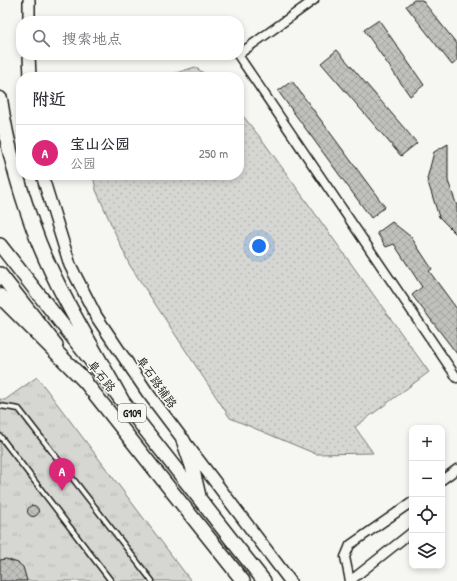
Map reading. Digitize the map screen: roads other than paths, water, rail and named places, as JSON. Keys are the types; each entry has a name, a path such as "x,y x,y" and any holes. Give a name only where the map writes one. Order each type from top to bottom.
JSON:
{"highway":[{"path":"0,99 5,135 16,176"},
{"path":"17,180 39,243 63,292 121,399"},
{"name":"阜石路","path":"0,245 264,581"},
{"name":"阜石路","path":"0,274 242,581"},
{"path":"0,296 85,381"},
{"path":"182,440 192,466 200,500"}],"main road":[{"path":"29,16 30,0"},
{"path":"29,60 30,72"},
{"name":"阜石路辅路","path":"44,180 70,265 96,316 147,392 182,440 290,581"}],"street":[{"path":"244,51 314,0"},
{"path":"241,60 457,378"},
{"path":"445,478 457,469"},
{"path":"409,504 350,545 345,557 350,581 411,533"}],"lane":[{"path":"0,406 19,409 152,581"},
{"path":"0,436 111,581"}],"place":[{"name":"宝山公园","path":"62,491"}]}
